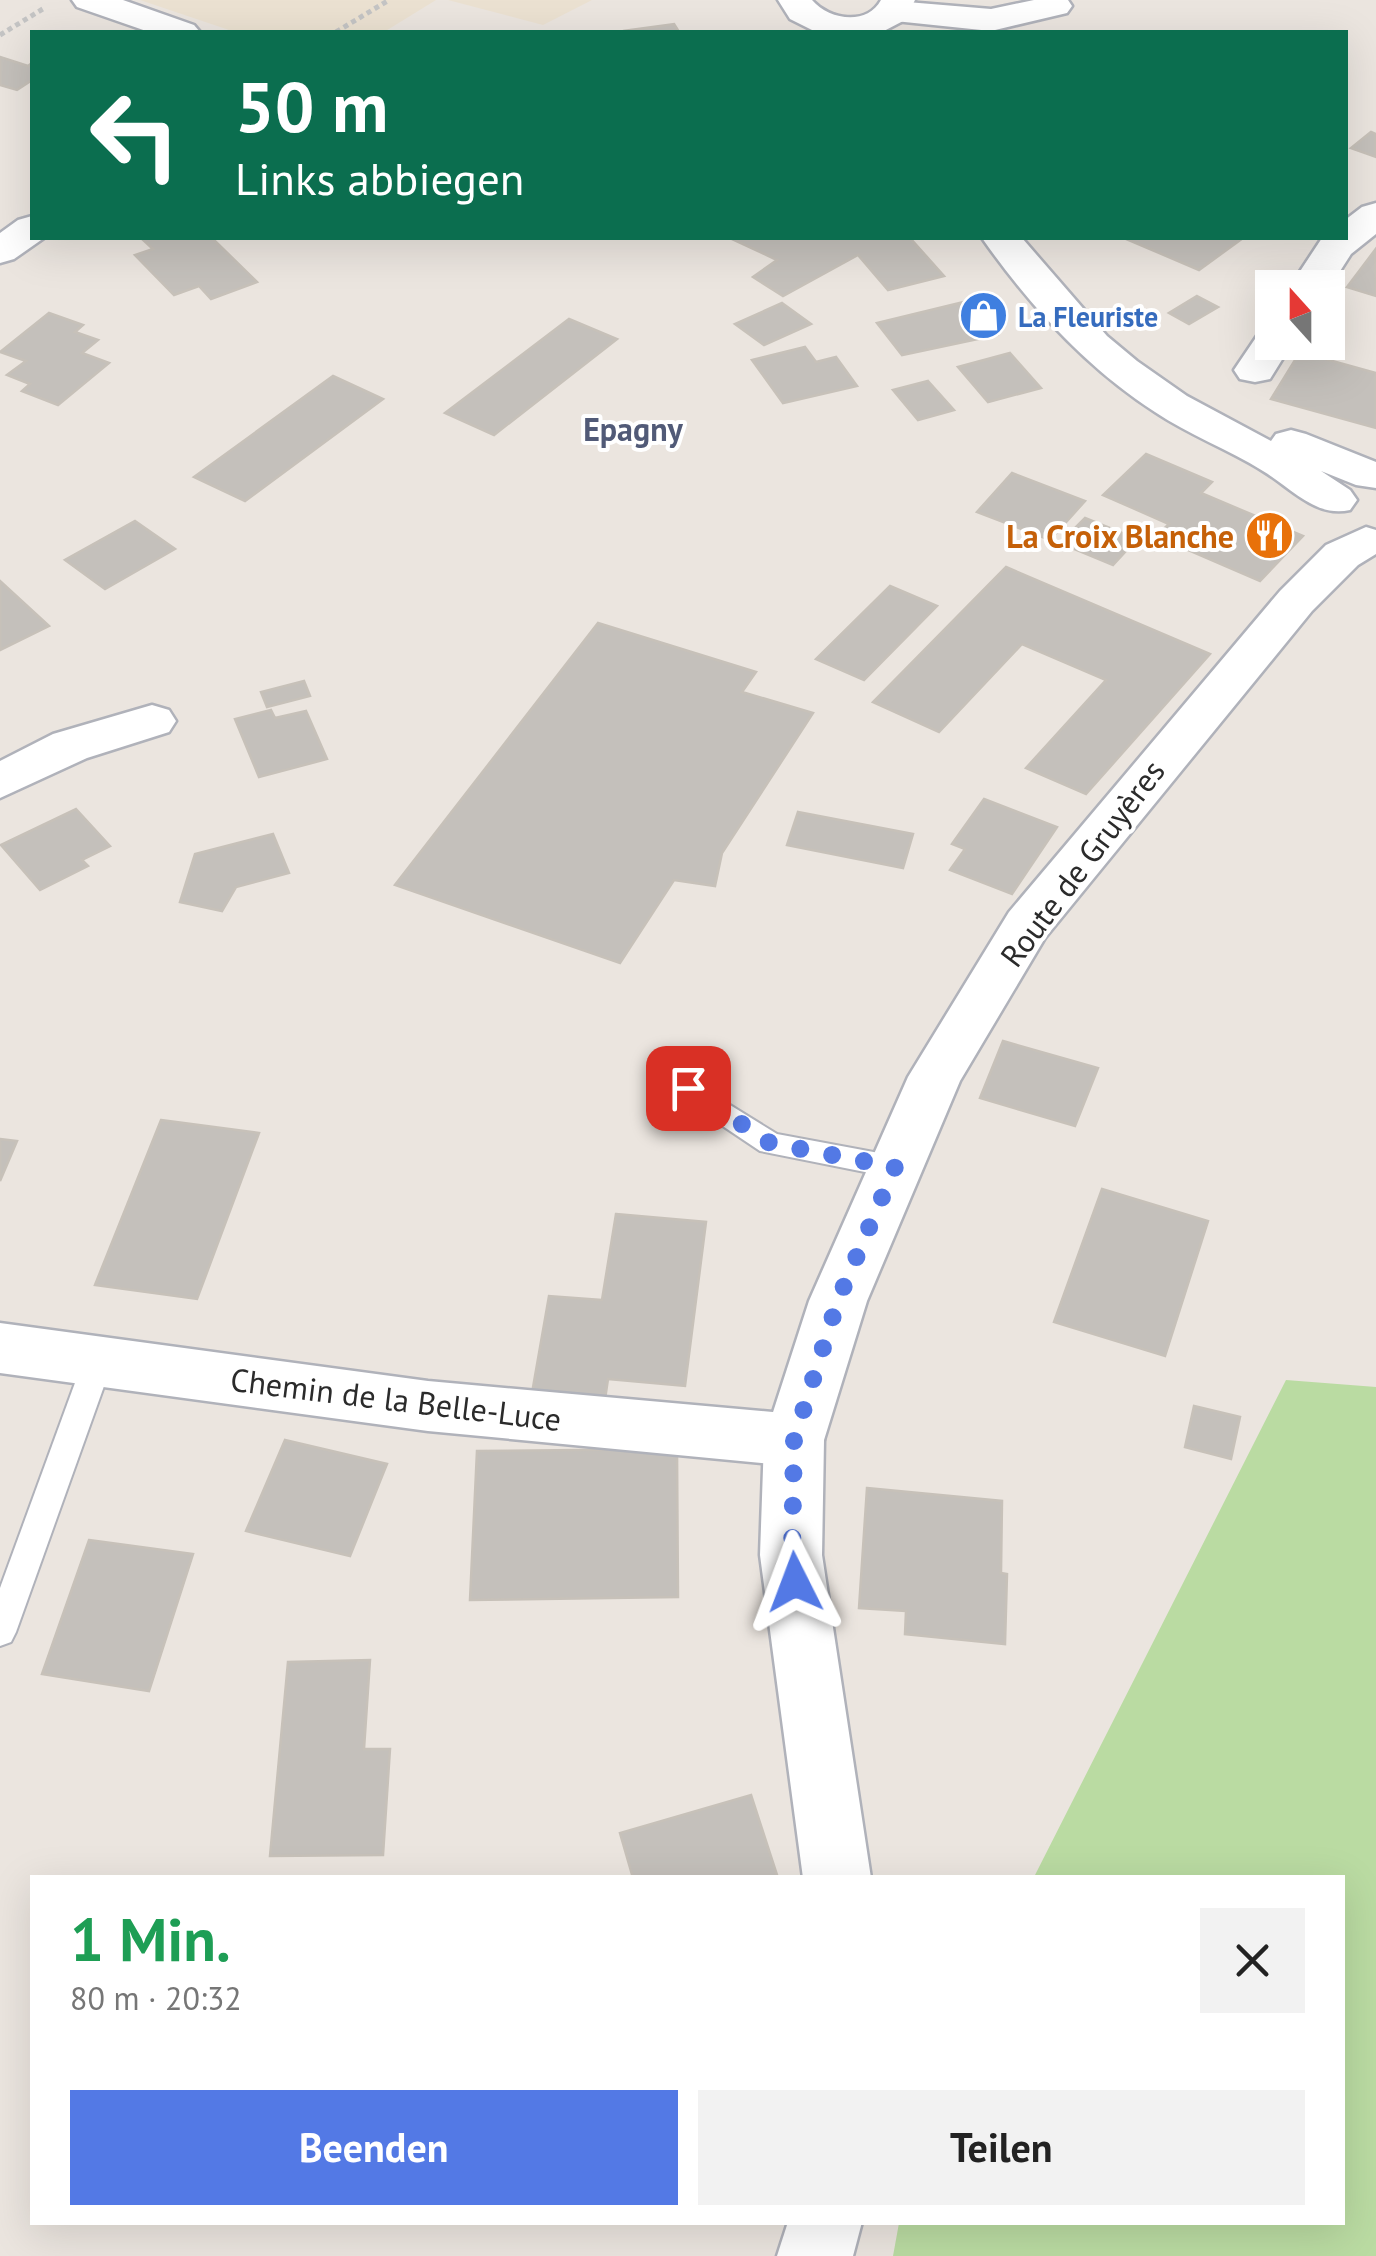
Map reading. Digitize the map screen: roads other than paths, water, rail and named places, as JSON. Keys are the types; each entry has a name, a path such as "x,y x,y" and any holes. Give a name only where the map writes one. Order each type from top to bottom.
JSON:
{"street":[{"path":"88,0 176,30"},
{"path":"795,0 802,14 836,29 890,16 990,20 1055,6"},
{"path":"1348,235 1376,215"},
{"path":"0,251 30,229"},
{"path":"1004,240 1093,345 1122,370 1172,405 1277,461 1359,529"},
{"path":"1037,240 1110,331 1142,360 1198,395 1297,446 1374,476"},
{"path":"1321,270 1342,240"},
{"name":"Route de Gruyères","path":"837,1875 792,1555 794,1440 838,1300 935,1077 1028,925 1296,601 1342,555 1359,529 1348,484 1374,476"},
{"path":"0,781 70,746 152,721"},
{"name":"Chemin de la Belle-Luce","path":"0,1348 428,1406 794,1440"},
{"path":"815,2256 824,2225"}],"lane":[{"path":"688,1088 770,1143 895,1167"},
{"path":"0,1632 98,1362"}],"place":[{"name":"La Fleuriste","path":"983,316"},
{"name":"La Croix Blanche","path":"1269,536"}],"district":[{"name":"Epagny","path":"633,429"}]}
